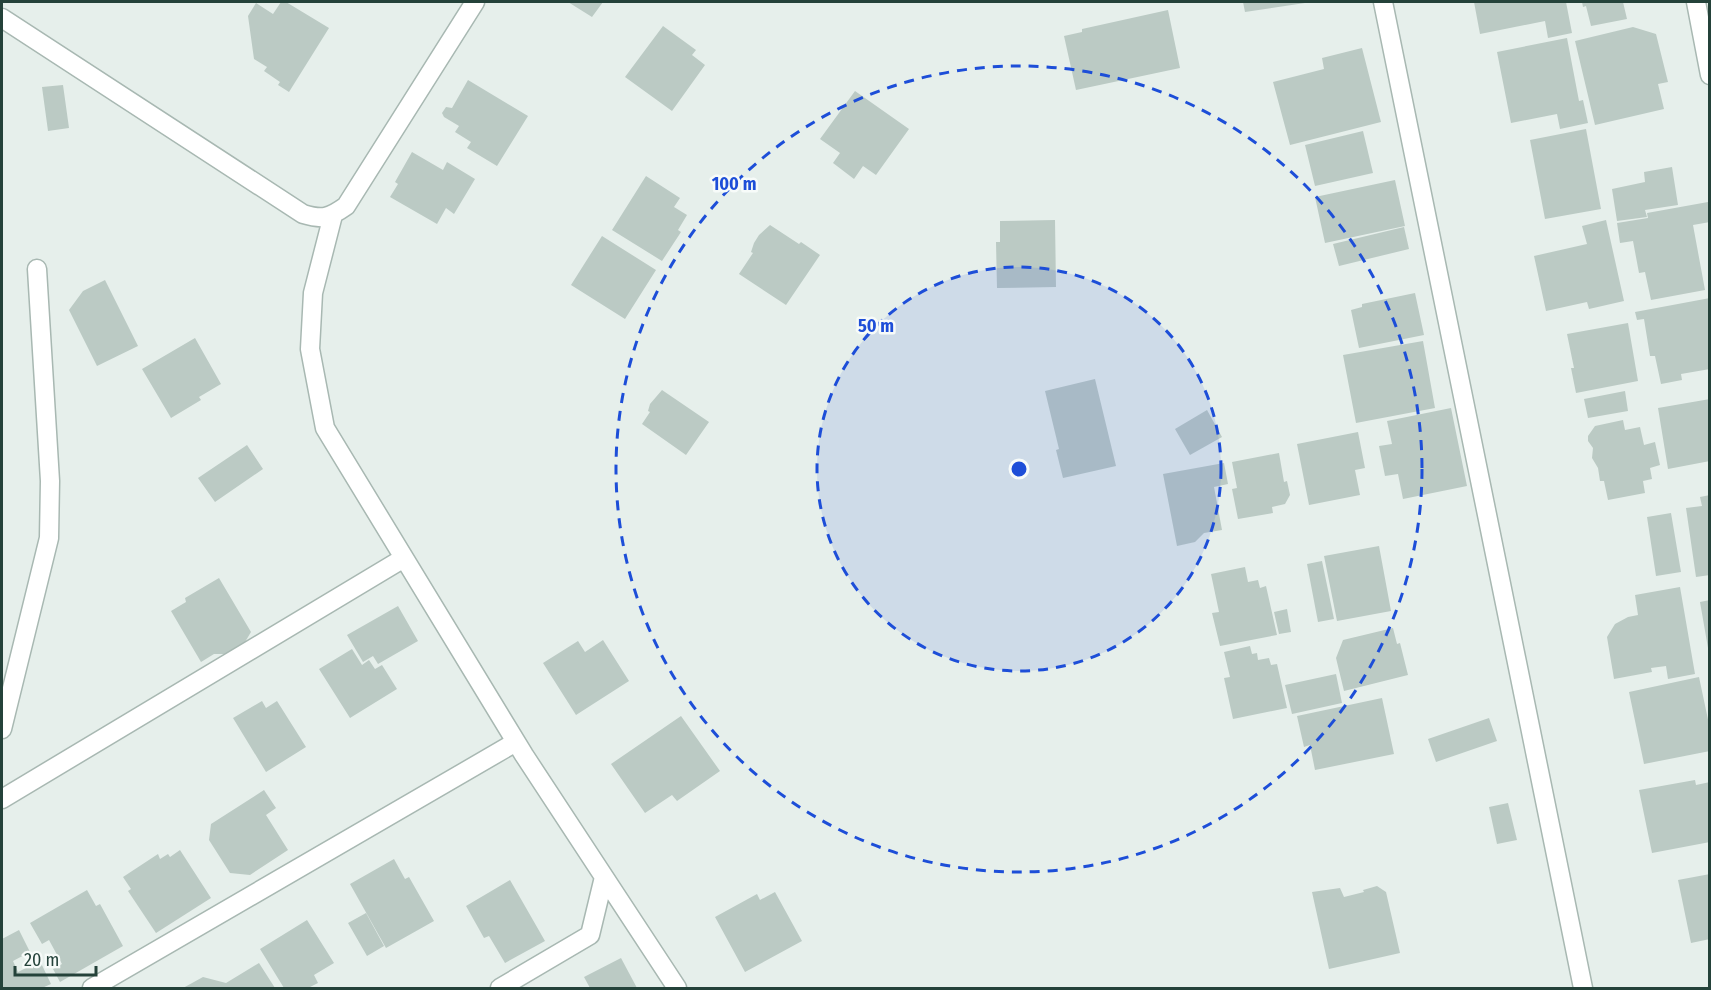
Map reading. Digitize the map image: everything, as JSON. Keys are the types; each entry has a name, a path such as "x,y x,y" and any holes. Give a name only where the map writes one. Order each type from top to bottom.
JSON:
{"street":[{"path":"2,18 303,214 319,219 333,215 346,206 475,2"},
{"path":"1383,2 1583,988"},
{"path":"1696,2 1710,75"},
{"path":"333,215 313,293 310,348 326,428 516,742 677,988"},
{"path":"2,729 50,538 50,481 37,269"},
{"path":"2,800 404,558"},
{"path":"92,988 516,742"},
{"path":"500,988 590,935 604,877"}],"building":[{"path":"281,2 286,2 329,28 289,92 278,85 280,82 264,71 267,67 254,59 248,16 256,3 273,14"},
{"path":"568,2 603,2 592,17"},
{"path":"1243,2 1305,2 1305,3 1245,12"},
{"path":"1474,2 1566,2 1572,33 1548,38 1545,21 1480,34"},
{"path":"1582,2 1623,2 1627,19 1591,26 1586,6 1583,7"},
{"path":"1168,10 1180,68 1076,90 1064,36 1082,32 1082,29"},
{"path":"663,26 696,50 692,55 705,65 672,111 625,77"},
{"path":"1633,27 1656,34 1668,82 1658,84 1664,109 1595,125 1575,41"},
{"path":"1567,38 1579,101 1583,100 1588,123 1560,129 1557,114 1511,123 1497,52"},
{"path":"1362,48 1381,122 1290,145 1273,82 1324,69 1322,58"},
{"path":"468,80 528,116 497,166 467,148 471,142 455,132 459,126 444,117 442,113 446,107 452,108"},
{"path":"63,85 69,128 48,131 42,87"},
{"path":"855,91 909,129 876,175 863,166 854,179 833,163 840,153 820,139"},
{"path":"1586,129 1601,209 1545,219 1530,140"},
{"path":"1363,131 1373,173 1315,186 1305,145"},
{"path":"412,152 443,170 447,162 475,179 454,214 446,208 437,224 390,197 398,184 395,182"},
{"path":"1672,167 1678,205 1645,210 1647,217 1617,221 1612,189 1645,182 1644,172"},
{"path":"646,176 680,198 674,207 687,215 678,230 681,232 662,261 612,230"},
{"path":"1395,180 1405,226 1325,243 1315,197"},
{"path":"1708,202 1710,222 1693,225 1705,290 1651,300 1645,272 1639,273 1633,241 1620,243 1617,223 1648,218 1647,213"},
{"path":"1055,220 1056,287 997,288 996,242 1000,242 1000,221"},
{"path":"1606,220 1624,301 1589,309 1587,302 1546,311 1534,256 1587,244 1582,226"},
{"path":"770,225 820,255 786,305 739,274 753,253 751,252 754,243 759,235"},
{"path":"1404,227 1409,249 1339,266 1333,244"},
{"path":"602,236 656,270 625,319 571,285"},
{"path":"105,280 138,346 97,366 69,310 83,291"},
{"path":"1415,293 1424,335 1359,348 1351,310 1362,307 1362,304"},
{"path":"1710,298 1710,369 1681,374 1682,380 1661,384 1655,356 1650,356 1644,319 1637,320 1635,312"},
{"path":"1628,323 1638,381 1576,393 1567,334"},
{"path":"195,338 221,384 199,397 201,400 171,418 142,369"},
{"path":"1423,341 1435,408 1356,423 1343,355"},
{"path":"1095,379 1116,466 1063,478 1056,450 1059,449 1045,391"},
{"path":"662,390 709,422 686,455 642,424 650,412 648,411 650,404"},
{"path":"1625,391 1628,411 1588,418 1584,399"},
{"path":"1710,399 1710,461 1668,469 1658,408"},
{"path":"1451,408 1467,486 1403,499 1398,474 1385,476 1379,446 1392,444 1387,421"},
{"path":"1207,410 1222,437 1190,455 1175,429"},
{"path":"1623,420 1625,430 1640,427 1644,445 1655,442 1660,465 1650,468 1652,479 1643,481 1645,493 1608,500 1604,481 1600,481 1598,468 1592,458 1593,448 1588,441 1588,436 1595,426"},
{"path":"1358,432 1365,468 1355,470 1360,495 1309,505 1297,444"},
{"path":"247,445 263,469 215,502 198,478"},
{"path":"1279,453 1284,482 1287,481 1290,495 1285,504 1272,507 1273,513 1238,519 1232,489 1237,488 1232,462"},
{"path":"1224,463 1228,484 1214,487 1222,530 1204,533 1195,542 1177,546 1163,474"},
{"path":"1710,495 1710,575 1696,577 1686,508 1702,506 1700,497"},
{"path":"1671,513 1681,572 1656,576 1647,517"},
{"path":"1379,546 1391,611 1337,621 1324,556"},
{"path":"1322,561 1334,619 1318,622 1307,564"},
{"path":"1245,567 1248,582 1258,580 1260,588 1266,586 1277,635 1220,646 1212,613 1219,612 1211,574"},
{"path":"219,578 251,632 236,650 225,654 214,654 201,662 171,611 186,602 185,598"},
{"path":"1680,587 1695,674 1668,679 1666,666 1651,668 1652,672 1614,679 1607,637 1615,624 1638,615 1635,595"},
{"path":"1710,600 1710,648 1708,648 1700,602"},
{"path":"398,606 418,641 378,664 373,656 363,662 347,635"},
{"path":"1287,609 1291,632 1279,634 1274,612"},
{"path":"1393,628 1397,644 1400,643 1408,675 1344,691 1336,658 1343,640"},
{"path":"603,640 629,681 576,715 543,663 578,641 585,652"},
{"path":"1250,646 1252,654 1257,653 1258,660 1269,658 1271,665 1277,664 1287,708 1233,719 1224,678 1230,677 1224,652"},
{"path":"352,649 362,665 369,660 375,669 382,665 397,689 350,718 319,669"},
{"path":"1336,674 1342,703 1292,714 1285,685"},
{"path":"1699,677 1710,729 1710,751 1644,764 1629,692"},
{"path":"1382,698 1394,754 1315,770 1310,745 1304,747 1297,716"},
{"path":"262,701 266,708 277,701 306,747 266,772 233,718"},
{"path":"681,716 720,771 677,801 672,795 645,813 611,764"},
{"path":"1489,718 1497,741 1436,762 1428,739"},
{"path":"1695,780 1696,785 1710,782 1710,842 1652,853 1639,790"},
{"path":"264,790 276,808 266,815 288,850 250,875 230,873 209,840 211,824"},
{"path":"1508,803 1517,840 1497,844 1489,807"},
{"path":"180,850 211,898 156,933 128,891 131,889 123,877 158,854 160,859 168,854 170,857"},
{"path":"394,859 405,879 409,877 434,921 386,948 350,884"},
{"path":"1710,874 1710,939 1691,943 1678,880"},
{"path":"510,880 545,941 505,963 489,936 484,938 466,906"},
{"path":"1377,886 1386,892 1400,953 1329,969 1312,892 1340,888 1344,897"},
{"path":"87,890 96,906 100,904 123,946 60,982 53,969 62,964 49,940 42,944 30,923"},
{"path":"775,892 802,941 745,972 715,917 757,894 760,900"},
{"path":"366,913 384,946 367,956 348,923"},
{"path":"307,920 334,963 314,975 318,983 308,988 284,988 260,949"},
{"path":"19,930 30,952 13,961 18,972 40,961 51,984 42,988 2,988 2,939"},
{"path":"621,958 637,988 590,988 584,977"},
{"path":"259,963 275,988 183,988 203,977 226,983"}]}
